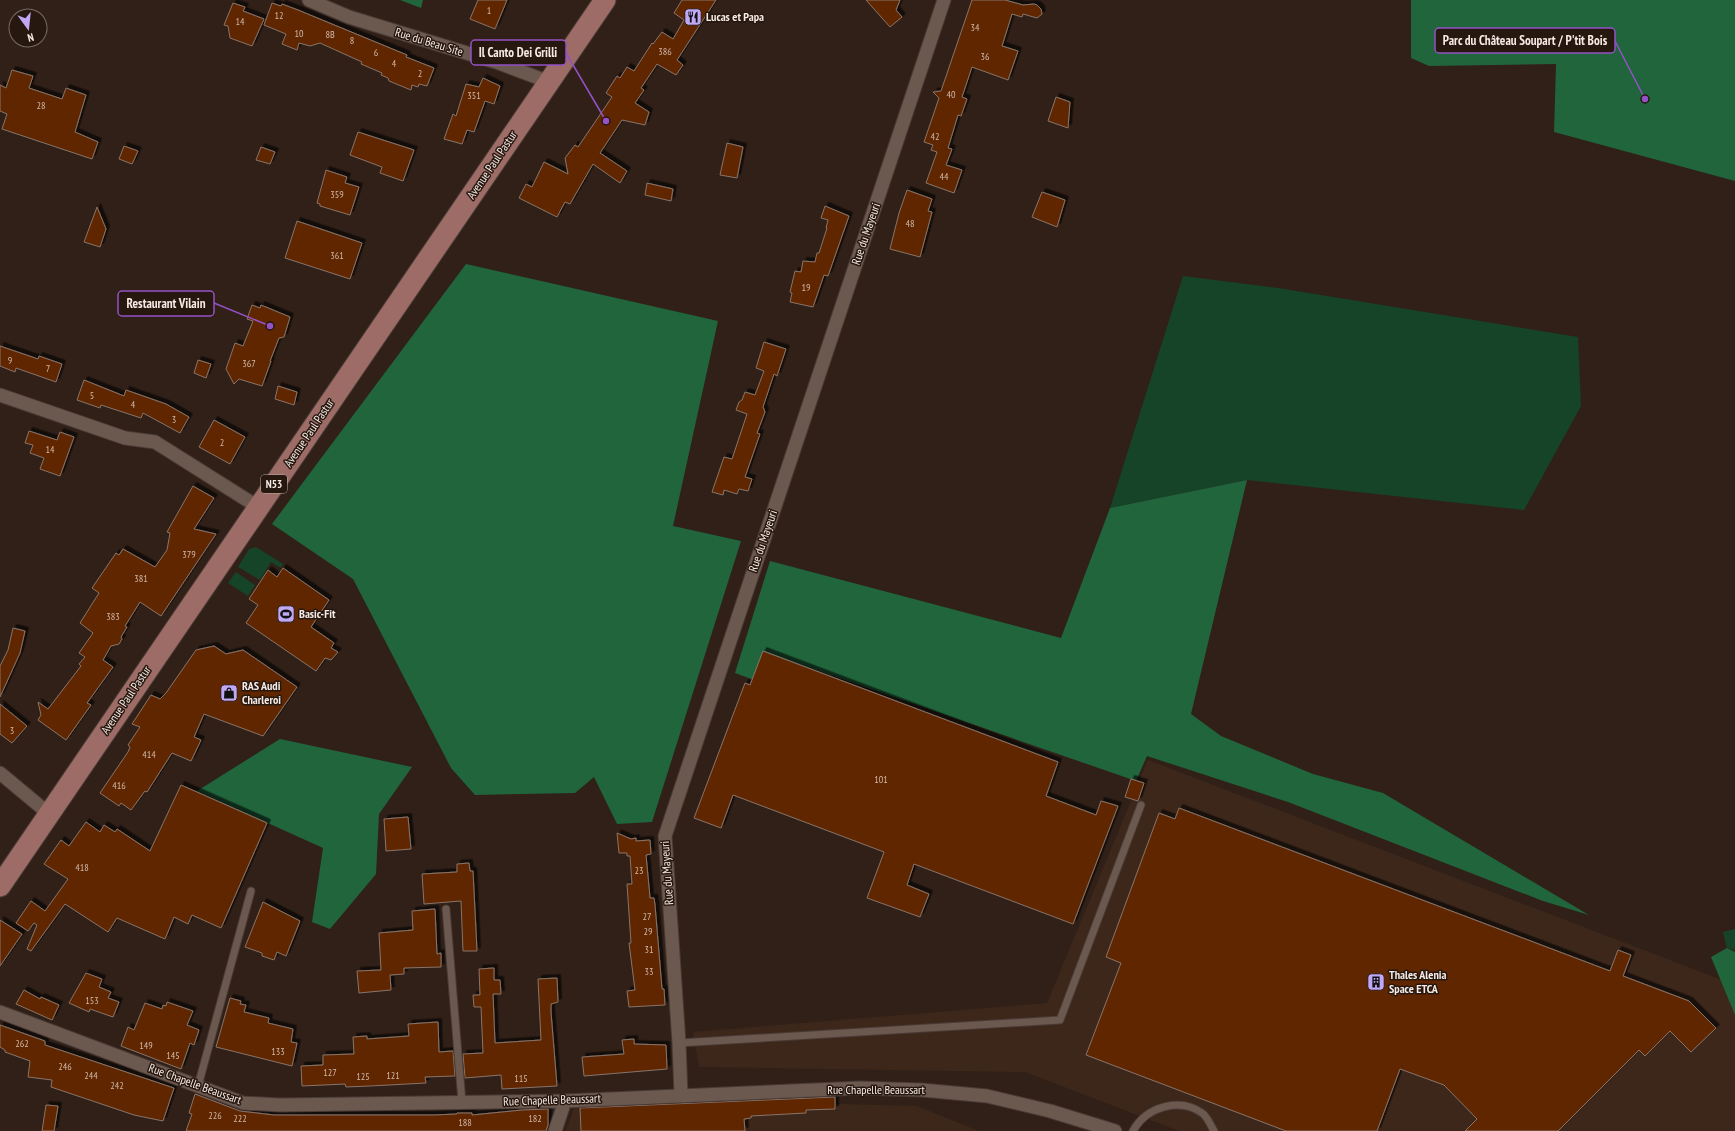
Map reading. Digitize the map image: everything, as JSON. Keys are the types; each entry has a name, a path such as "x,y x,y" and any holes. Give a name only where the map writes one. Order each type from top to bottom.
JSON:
{"main road":[{"name":"Avenue Paul Pastur","path":"0,886 48,813 605,0"}],"street":[{"name":"Rue du Beau Site","path":"309,0 348,17 496,62 549,82"},
{"name":"Rue du Mayeuri","path":"681,1095 679,1044 664,836 944,0"},
{"path":"0,395 125,438 155,442 258,507"},
{"path":"0,772 48,813"},
{"name":"Rue Chapelle Beaussart","path":"0,1012 243,1103 280,1105 565,1101 860,1088 922,1090 987,1096 1050,1111 1115,1131"},
{"path":"555,1131 565,1101"}],"lane":[{"path":"679,1044 1060,1020 1142,805"},
{"path":"198,1086 251,891"},
{"path":"446,909 462,1102"},
{"path":"1133,1131 1138,1121 1156,1109 1180,1104 1203,1113 1214,1131"}],"shaded area":[{"name":"Thales Alenia Space ETCA","path":"1148,760 1735,985 1735,1131 1179,1131 1025,1072 699,1067 693,1032 1047,1003"},
{"path":"763,1102 917,1106 979,1131 566,1131 574,1108"}],"green space":[{"path":"400,0 423,0 421,8"},
{"path":"1411,0 1735,0 1735,181 1554,132 1556,64 1429,66 1411,58"},
{"path":"466,264 718,321 673,526 741,541 652,822 617,824 594,777 575,793 475,795 451,768 353,579 272,524"},
{"path":"1183,276 1278,288 1578,337 1581,406 1524,510 1247,480 1110,508"},
{"path":"1247,480 1191,714 1221,736 1313,774 1383,793 1589,915 1543,901 1288,802 1147,756 1136,781 790,661 778,689 735,673 770,561 1061,638 1110,508"},
{"path":"256,547 283,564 281,568 271,562 260,580 238,567 249,549"},
{"path":"236,572 255,585 248,596 228,583"},
{"path":"280,739 412,767 379,814 376,874 330,929 312,922 323,848 197,791"},
{"path":"1735,929 1735,950 1727,948 1723,932"},
{"path":"1727,948 1735,952 1735,1015 1711,957"}],"building":[{"path":"478,0 507,0 495,29 470,19"},
{"path":"682,0 716,0 677,60 683,65 676,75 657,64 641,88 644,90 635,103 649,112 645,125 622,120 600,153 627,171 620,183 593,164 570,204 565,202 557,217 519,198 526,184 532,187 544,162 568,174 565,158 575,145 578,147 612,97 606,93 617,76 620,78 627,67 634,71 652,43 653,44 662,32 673,39 684,20 674,13"},
{"path":"866,0 900,0 896,10 902,17 890,27"},
{"path":"972,0 1005,0 1023,5 1034,4 1041,9 1042,14 1037,18 1023,14 1022,17 1012,14 1002,46 1018,51 1008,80 972,67 962,97 967,99 961,116 958,115 948,148 952,149 946,165 962,170 954,193 926,183 937,152 931,150 933,145 924,142 939,98 933,92 941,91"},
{"path":"233,3 245,7 243,11 264,19 252,46 230,38 228,26 224,25"},
{"path":"272,3 281,6 282,4 298,10 407,55 406,57 434,68 427,86 419,84 418,87 412,85 411,90 389,81 388,78 381,75 382,73 361,64 362,62 320,43 310,46 299,43 297,50 282,44 286,34 264,25"},
{"path":"12,70 33,76 29,88 62,99 66,88 86,95 75,132 98,142 92,159 2,129 7,114 0,111 0,85 6,88"},
{"path":"483,78 500,86 494,104 485,101 474,132 467,130 462,144 444,139 453,114 456,116 466,84 479,87"},
{"path":"1056,97 1070,102 1068,128 1048,121"},
{"path":"358,132 414,150 403,181 380,173 382,167 350,155"},
{"path":"727,143 743,147 737,178 720,175"},
{"path":"124,146 138,151 132,164 119,159"},
{"path":"261,147 275,152 270,164 256,160"},
{"path":"326,170 347,177 345,183 359,187 350,215 320,206 320,204 317,203"},
{"path":"647,183 673,189 671,201 645,195"},
{"path":"907,190 932,199 928,211 932,212 920,257 890,249 899,213"},
{"path":"1042,192 1065,200 1057,227 1032,217"},
{"path":"825,206 849,216 828,276 824,275 813,307 790,302 792,293 790,292 795,271 801,272 803,261 815,262 817,253 819,253 827,228 828,220 821,218"},
{"path":"97,207 106,229 100,247 84,242"},
{"path":"297,221 362,243 350,279 285,258"},
{"path":"252,305 260,308 261,305 290,317 284,337 279,338 262,386 239,379 234,384 226,369 235,343 243,346 253,321 247,319"},
{"path":"764,342 786,349 777,376 774,374 763,407 765,412 757,433 760,434 745,477 752,479 748,491 739,489 737,494 724,490 723,495 712,492 724,457 732,459 747,414 736,410 739,402 742,400 745,392 755,395 764,371 756,368"},
{"path":"0,346 38,359 39,356 62,364 56,382 16,368 15,372 0,366"},
{"path":"198,360 211,364 206,378 194,373"},
{"path":"84,380 124,396 126,390 166,404 189,417 180,433 143,413 141,418 101,405 100,408 77,400"},
{"path":"278,386 297,392 294,405 275,399"},
{"path":"214,420 245,437 230,464 199,447"},
{"path":"29,431 57,440 60,432 74,437 60,476 40,469 44,458 30,453 33,445 25,443"},
{"path":"193,486 214,498 194,529 216,534 161,616 140,602 125,626 127,627 119,644 111,646 103,660 113,667 87,703 91,705 66,740 38,720 41,715 38,702 48,709 81,666 79,664 85,657 79,653 93,633 80,623 99,593 92,588 116,553 119,555 123,549 155,567 167,550 170,533 167,532"},
{"name":"Basic-Fit","path":"283,568 329,600 311,627 334,643 331,648 338,652 331,660 325,658 316,671 246,623 258,605 249,599 268,570 277,577"},
{"path":"13,628 25,631 20,653 0,697 0,666 8,650"},
{"path":"214,646 226,654 243,650 297,687 263,736 204,714 194,737 201,740 191,761 172,753 147,792 145,791 131,810 121,803 119,806 100,793 128,752 130,747 128,745 140,727 132,724 151,695 160,699 166,693 196,650"},
{"path":"763,651 1058,762 1046,796 1096,815 1101,801 1118,806 1073,924 914,864 907,885 929,894 920,917 867,898 884,852 733,795 721,828 694,818 745,683 750,685"},
{"path":"0,704 27,726 12,743 0,734"},
{"path":"1131,779 1144,783 1138,801 1125,797"},
{"path":"181,785 267,823 221,928 192,915 188,924 174,917 165,939 117,918 108,932 65,904 31,951 27,949 37,925 34,923 28,931 16,923 31,901 45,911 68,879 44,864 61,840 69,846 86,822 100,832 104,825 115,832 117,829 150,851"},
{"name":"Thales Alenia Space ETCA","path":"1179,808 1610,971 1618,950 1631,955 1623,976 1689,1001 1716,1028 1691,1052 1670,1031 1645,1056 1639,1050 1558,1131 1465,1131 1477,1119 1444,1085 1400,1069 1377,1131 1286,1131 1086,1055 1121,963 1106,957 1159,813 1175,819"},
{"path":"408,817 411,849 386,851 384,819"},
{"path":"617,833 631,839 636,838 636,841 650,840 651,854 646,855 650,898 654,898 655,905 662,989 664,989 665,1005 629,1007 627,991 635,990 629,943 631,943 627,884 632,884 630,856 627,856 627,853 619,853"},
{"path":"469,863 470,871 473,871 477,951 463,951 461,901 424,904 422,874 457,872 457,864"},
{"path":"263,902 300,921 286,956 277,952 274,960 262,956 262,953 245,947"},
{"path":"435,909 437,954 441,953 441,967 404,968 404,974 390,975 391,990 359,993 357,971 381,970 379,933 413,930 412,911"},
{"path":"0,920 22,934 0,966"},
{"path":"494,968 494,980 500,980 501,994 493,994 495,1043 541,1040 538,979 557,978 558,1002 551,1004 551,1012 557,1086 502,1089 501,1075 465,1078 463,1054 483,1053 481,1007 474,1007 473,995 480,995 479,969"},
{"path":"86,973 102,979 99,987 111,992 108,998 119,1002 113,1017 90,1009 89,1012 69,1003"},
{"path":"24,990 40,999 41,997 59,1005 52,1020 16,1004"},
{"path":"230,998 241,1001 240,1004 246,1005 244,1012 269,1018 268,1023 293,1029 291,1042 297,1043 292,1066 216,1047"},
{"path":"167,1002 193,1011 187,1025 199,1030 194,1045 190,1043 181,1069 121,1046 128,1027 134,1030 145,1003 162,1009 163,1005 166,1006"},
{"path":"438,1022 439,1052 453,1051 455,1076 425,1077 426,1083 346,1087 345,1084 302,1086 301,1066 323,1065 323,1055 354,1054 353,1037 367,1036 367,1039 409,1036 408,1024"},
{"path":"0,1025 45,1041 45,1045 174,1088 163,1121 134,1115 51,1087 52,1080 28,1077 30,1061 5,1052 5,1050 0,1047"},
{"path":"634,1039 634,1044 666,1045 667,1069 584,1076 582,1057 624,1054 622,1040"},
{"path":"195,1094 240,1111 274,1115 434,1115 472,1113 472,1115 548,1109 548,1125 546,1131 186,1131 192,1114 189,1113"},
{"path":"835,1097 835,1109 806,1110 806,1113 751,1116 751,1118 744,1119 745,1131 581,1131 580,1108"},
{"path":"46,1105 58,1106 54,1131 42,1131"}],"place":[{"name":"Lucas et Papa","path":"693,17"},
{"name":"Parc du Château Soupart / P'tit Bois","path":"1645,99"},
{"name":"Il Canto Dei Grilli","path":"606,121"},
{"name":"Restaurant Vilain","path":"270,326"},
{"name":"Basic-Fit","path":"286,614"},
{"name":"RAS Audi Charleroi","path":"229,693"},
{"name":"Thales Alenia Space ETCA","path":"1376,982"}]}
